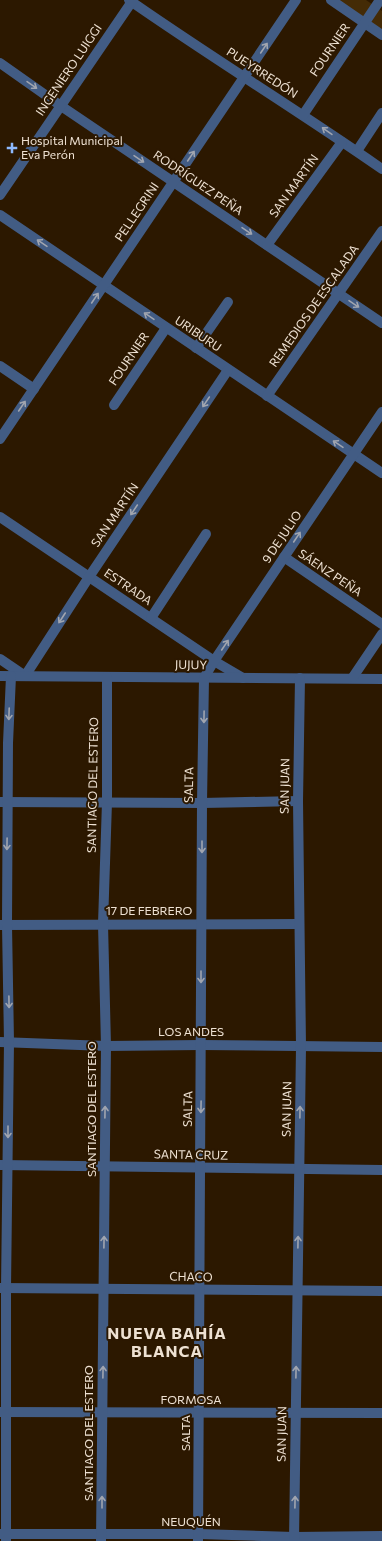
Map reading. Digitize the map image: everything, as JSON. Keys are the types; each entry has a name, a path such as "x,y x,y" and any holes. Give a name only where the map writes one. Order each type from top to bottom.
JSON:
{"street":[{"name":"PELLEGRINI","path":"0,438 296,0"},
{"path":"331,0 382,35"},
{"name":"PUEYRREDÓN","path":"131,1 382,169"},
{"name":"INGENIERO LUIGGI","path":"0,195 131,1"},
{"name":"FOURNIER","path":"303,115 378,2"},
{"name":"RODRÍGUEZ PEÑA","path":"0,63 61,106 382,323"},
{"path":"357,152 382,113"},
{"name":"SAN MARTÍN","path":"268,245 342,142"},
{"name":"URIBURU","path":"0,215 382,473"},
{"name":"REMEDIOS DE ESCALADA","path":"267,396 382,231"},
{"path":"196,348 228,302"},
{"name":"FOURNIER","path":"114,405 166,328"},
{"path":"0,366 34,389"},
{"name":"SAN MARTÍN","path":"24,676 89,576 228,370"},
{"name":"9 DE JULIO","path":"204,678 382,412"},
{"name":"ESTRADA","path":"0,517 214,661 243,678"},
{"path":"151,618 206,534"},
{"name":"SÁENZ PEÑA","path":"284,557 382,624"},
{"path":"353,678 382,634"},
{"path":"0,659 24,676"},
{"name":"JUJUY","path":"0,676 382,679"},
{"path":"4,1536 4,743 11,676"},
{"name":"SANTIAGO DEL ESTERO","path":"101,1538 106,1046 103,924 107,802 107,677"},
{"name":"SALTA","path":"198,1537 202,1045 201,924 204,678"},
{"name":"SAN JUAN","path":"294,1539 301,1047 298,801 300,678"},
{"path":"4,802 202,803 298,801"},
{"name":"17 DE FEBRERO","path":"3,925 299,924"},
{"name":"LOS ANDES","path":"5,1042 106,1046 202,1045 382,1047"},
{"name":"SANTA CRUZ","path":"4,1165 382,1170"},
{"name":"CHACO","path":"3,1288 382,1291"},
{"name":"FORMOSA","path":"3,1412 382,1413"},
{"name":"NEUQUÉN","path":"4,1536 294,1539 382,1536"}],"shaded area":[{"path":"336,0 366,0 382,11 382,31"}],"place":[{"name":"Hospital Municipal Eva Perón","path":"12,148"}],"district":[{"name":"NUEVA BAHÍA BLANCA","path":"167,1342"}]}
